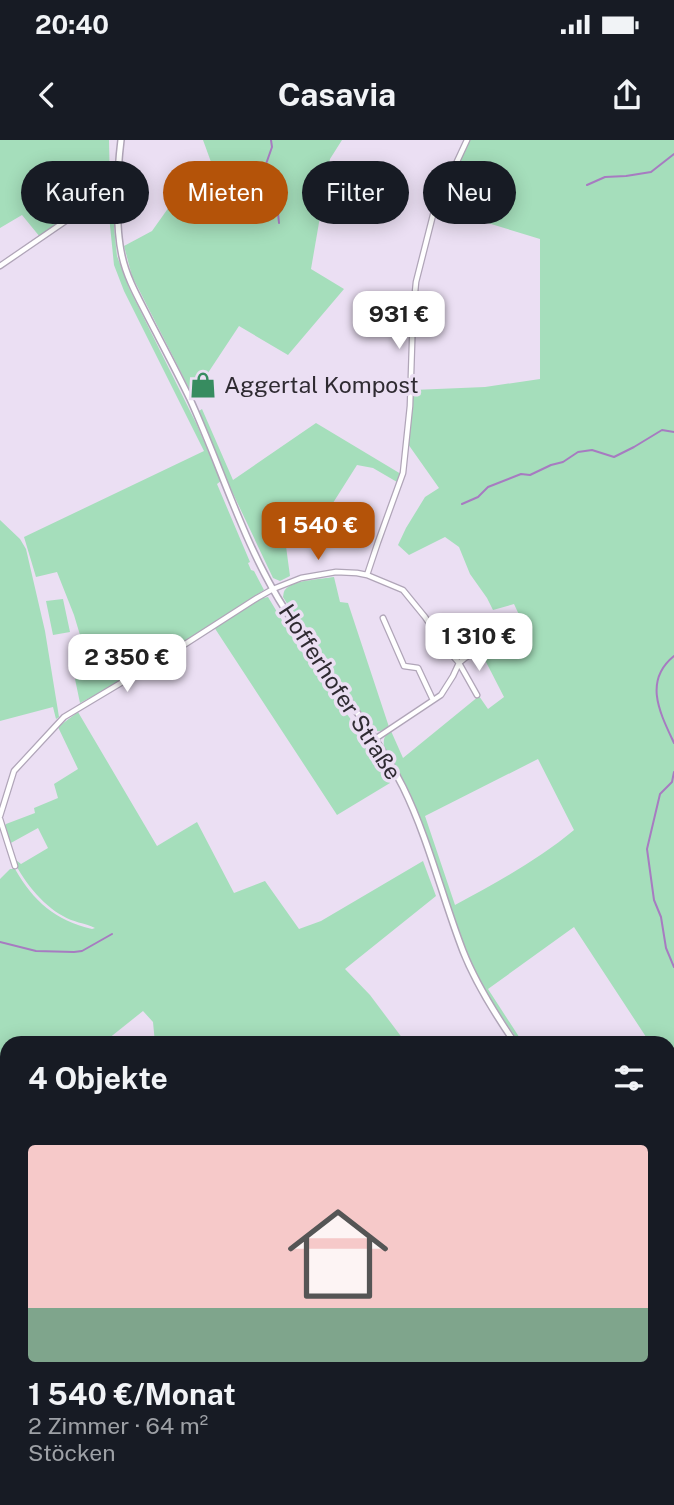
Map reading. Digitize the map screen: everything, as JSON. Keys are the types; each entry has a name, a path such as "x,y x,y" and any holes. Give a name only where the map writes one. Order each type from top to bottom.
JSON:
{"street":[{"name":"Hofferhofer Straße","path":"120,161 121,140"},
{"path":"367,575 403,473 410,406 413,305 429,223 467,140"},
{"path":"0,266 61,224"},
{"name":"Hofferhofer Straße","path":"118,224 122,259 132,286 211,445 245,533 273,589 396,774 416,818 469,965 511,1036"},
{"path":"15,866 0,817 14,771 64,716 154,664 273,589 311,576 336,572 367,575 405,592 459,663 477,695"},
{"path":"383,618 404,666 418,668 433,700"},
{"path":"375,739 441,695 459,663 472,654 496,645"}],"green space":[{"path":"0,140 109,140 109,161 21,161 21,216 0,228"},
{"path":"203,140 342,140 330,161 302,161 302,224 319,224 311,269 344,289 288,355 239,326 198,388 191,392 132,276 124,246 152,231 163,215 163,224 288,224 288,161 211,161"},
{"path":"470,140 674,140 674,1036 645,1036 574,927 488,989 518,1036 515,1036 484,991 466,951 419,818 384,746 385,737 391,731 403,758 479,696 488,709 504,697 485,660 488,652 504,646 503,641 529,636 514,604 493,610 470,574 459,547 445,537 409,555 398,545 425,497 439,488 408,444 413,390 485,387 540,379 540,239 491,224 516,224 516,161 458,161","holes":["538,759 574,830 531,861 455,905 425,816"]},
{"path":"29,224 58,224 40,237"},
{"path":"110,224 114,224 117,256 129,288 197,425 221,481 217,484 250,562 248,563 264,590 124,680 80,703 75,679 83,677 83,645 74,615 57,572 36,577 24,537 204,451 124,291 114,265"},
{"path":"202,409 233,480 316,423 401,474 397,482 373,468 357,465 326,514 318,533 299,528 285,539 290,576 280,581 273,578 228,483 199,411"},
{"path":"0,520 20,539 26,549 45,631 59,717 56,719 53,707 0,721"},
{"path":"334,577 340,602 348,603 389,727 383,730 372,729 321,659 283,597 285,590 292,585"},
{"path":"268,597 297,645 365,739 390,783 337,815 214,627 259,599"},
{"path":"63,599 70,632 53,635 46,601"},
{"path":"78,712 157,846 197,822 234,893 265,881 299,929 321,921 423,861 436,896 345,969 370,995 401,1036 154,1036 153,1022 143,1011 112,1036 0,1036 0,879 10,869 15,869 38,900 56,915 79,925 95,928 67,918 47,905 16,865 12,857 21,864 48,848 38,828 9,844 4,827 35,813 34,808 58,798 54,784 78,769 58,727"}],"waterway":[{"path":"267,161 272,147 271,140"},
{"path":"587,185 605,177 651,172 674,154"},
{"path":"462,504 478,497 488,487 521,474 530,475 563,462 578,452 592,450 614,457 662,430 674,432"},
{"path":"674,656 659,676 657,687 660,709 674,743"},
{"path":"674,772 672,782 660,794 647,849 654,900 661,917 666,948 674,967"},
{"path":"0,942 36,951 74,952 82,951 112,934"}],"place":[{"name":"Aggertal Kompost","path":"203,385"}]}
